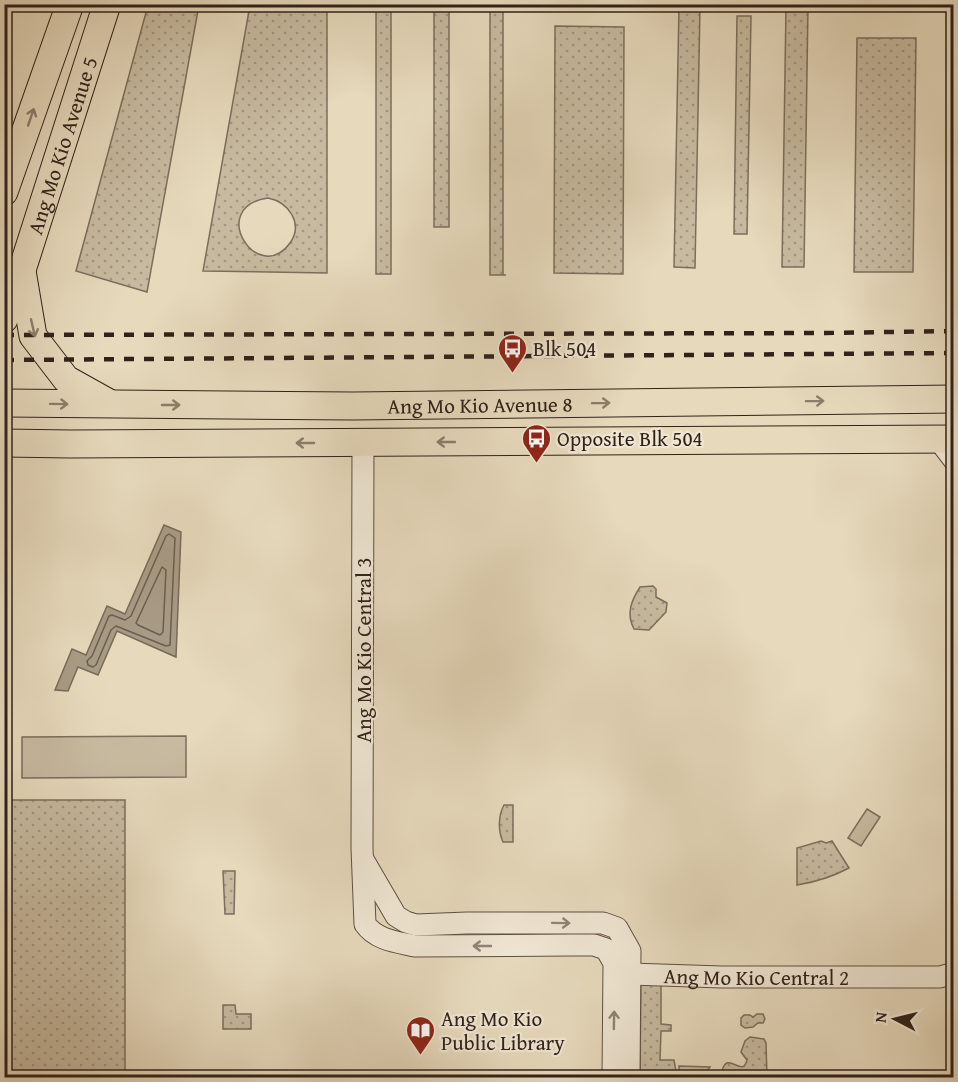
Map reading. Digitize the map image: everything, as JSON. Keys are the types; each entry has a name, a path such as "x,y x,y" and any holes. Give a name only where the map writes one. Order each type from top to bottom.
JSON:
{"main road":[{"name":"Ang Mo Kio Avenue 5","path":"4,192 70,4"},
{"name":"Ang Mo Kio Avenue 5","path":"4,319 22,270 107,4"},
{"path":"22,270 33,336 66,379 113,405"},
{"name":"Ang Mo Kio Avenue 8","path":"4,403 353,406 953,399"},
{"path":"756,402 768,410 771,419 769,429 756,440"},
{"name":"Ang Mo Kio Avenue 8","path":"4,443 756,440 948,446"},
{"path":"4,460 71,444"}],"street":[{"name":"Ang Mo Kio Central 3","path":"363,442 362,857 365,924 370,932 393,942 415,946 594,945 606,949 622,969"},
{"path":"362,857 396,916 416,925 466,922 603,923 617,928 630,951 622,969 613,1077"},
{"path":"622,969 629,1077"},
{"name":"Ang Mo Kio Central 2","path":"622,969 940,977 954,973"}],"shaded area":[{"path":"148,5 199,5 147,292 76,271"},
{"path":"250,5 327,5 327,273 203,271","holes":["268,198 275,200 292,214 294,235 290,243 277,254 264,256 253,250 244,240 239,228 241,215 250,204"]},
{"path":"376,5 391,5 391,274 376,274"},
{"path":"434,5 449,5 449,227 434,227"},
{"path":"490,5 503,5 503,275 490,275"},
{"path":"679,7 700,7 695,268 674,267"},
{"path":"786,7 808,7 804,267 782,267"},
{"path":"737,16 751,16 747,234 734,234"},
{"path":"555,26 624,27 623,274 554,273"},
{"path":"857,38 916,38 913,272 854,272"},
{"path":"653,586 656,589 656,597 667,603 666,612 649,630 634,629 630,613 634,597 640,587"},
{"path":"186,736 186,777 22,778 22,737"},
{"path":"5,800 125,800 125,1077 5,1077"},
{"path":"504,805 513,805 513,842 503,842 500,833 499,824"},
{"path":"867,809 880,817 861,846 848,838"},
{"path":"821,841 826,843 832,841 849,868 824,879 797,885 797,848"},
{"path":"223,871 235,871 234,914 225,914"},
{"path":"661,978 661,1024 671,1025 671,1031 661,1031 660,1060 674,1060 677,1077 640,1078 641,979"},
{"path":"223,1005 235,1005 236,1014 251,1014 251,1029 223,1029"},
{"path":"763,1014 765,1019 763,1023 745,1028 741,1025 741,1018 744,1015 753,1017"},
{"path":"750,1037 764,1039 766,1043 767,1077 721,1077 726,1063 741,1067 745,1065 747,1060 741,1052 745,1041"},
{"path":"679,1066 710,1067 706,1073 696,1073 697,1077 679,1078"}],"water":[{"path":"164,525 181,532 176,657 117,631 98,675 78,667 68,691 55,690 72,649 86,655 107,606 125,614"}],"railway":[{"path":"4,335 954,331"},
{"path":"4,360 954,353"}],"place":[{"name":"Blk 504","path":"512,374"},
{"name":"Opposite Blk 504","path":"536,464"},
{"name":"Ang Mo Kio Public Library","path":"420,1056"}]}
